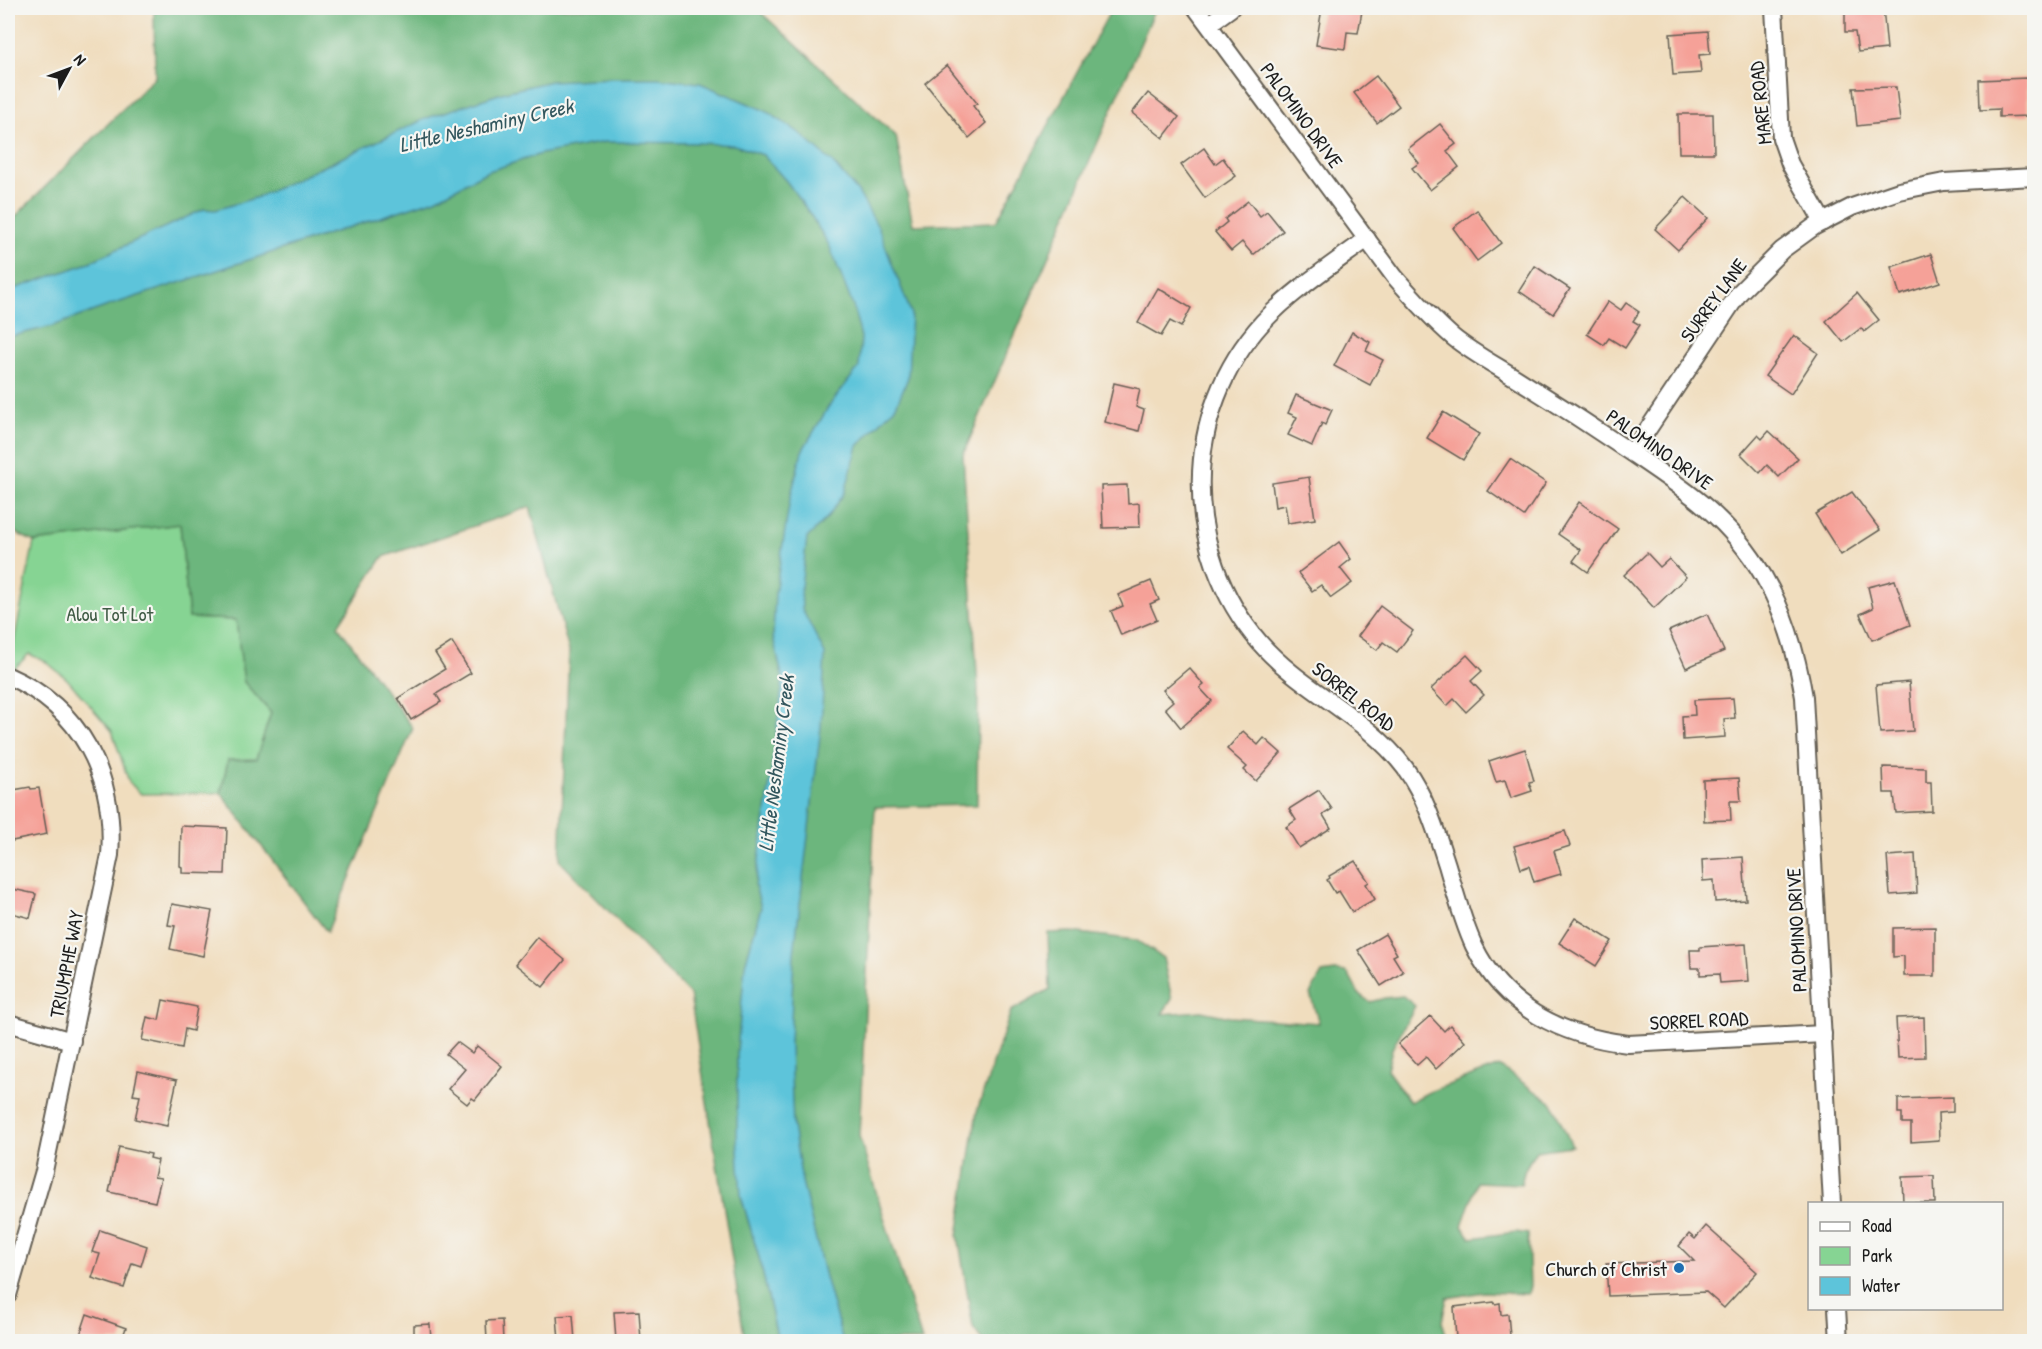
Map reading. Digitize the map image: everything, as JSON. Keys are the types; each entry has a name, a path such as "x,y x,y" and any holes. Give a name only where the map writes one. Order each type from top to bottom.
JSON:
{"street":[{"name":"PALOMINO DRIVE","path":"1196,8 1367,239 1423,310 1455,339 1687,490 1726,525 1764,577 1783,615 1797,655 1804,698 1832,1202"},
{"path":"1209,24 1231,8"},
{"name":"MARE ROAD","path":"1774,8 1781,138 1790,164 1823,222"},
{"name":"SURREY LANE","path":"1632,453 1739,293 1782,250 1823,222 1876,198 1921,186 2034,177"},
{"name":"SORREL ROAD","path":"1367,239 1288,298 1263,323 1228,370 1216,396 1201,453 1203,515 1210,550 1219,578 1237,611 1259,642 1285,669 1365,727 1405,769 1432,819 1465,926 1475,948 1496,980 1512,998 1530,1011 1577,1035 1628,1044 1823,1034"},
{"name":"TRIUMPHE WAY","path":"8,676 40,694 76,728 99,767 110,813 110,855 72,1041 44,1171 8,1295"},
{"path":"8,1023 72,1041"},
{"path":"1837,1310 1839,1341"}],"green space":[{"path":"154,8 756,8 896,136 913,225 996,222 1112,8 1146,8 1154,12 963,455 978,689 977,805 875,807 859,1136 922,1341 745,1341 690,995 560,861 569,651 530,507 383,557 338,626 413,728 327,932 221,793 228,760 256,759 271,713 244,682 236,620 189,618 180,524 34,542 8,529 8,224 155,77"},
{"name":"Alou Tot Lot","path":"180,524 189,618 236,620 244,682 271,713 256,760 228,760 221,793 141,794 129,782 112,731 67,679 46,662 29,654 8,675 8,671 34,542"},
{"path":"1071,932 1136,940 1163,958 1172,999 1162,1014 1201,1011 1230,1017 1319,1023 1310,994 1322,973 1347,972 1359,994 1370,1002 1403,996 1415,1006 1392,1049 1387,1070 1410,1102 1429,1092 1499,1066 1552,1103 1572,1146 1536,1151 1525,1169 1521,1184 1477,1182 1462,1226 1471,1238 1516,1232 1528,1234 1530,1286 1528,1294 1484,1292 1447,1298 1442,1321 1448,1341 983,1341 973,1328 958,1236 977,1111 1011,1011 1050,989 1048,933"}],"water":[{"name":"Little Neshaminy Creek","path":"658,78 700,83 766,111 797,131 832,162 858,192 878,227 911,313 908,378 896,406 858,446 845,492 828,517 807,538 801,587 802,609 825,654 821,727 794,954 790,1044 793,1126 802,1181 843,1341 778,1341 760,1261 741,1196 737,1137 737,1051 745,965 761,907 755,886 783,680 773,637 775,593 790,499 802,451 829,406 859,367 861,337 853,306 829,245 787,182 763,155 734,145 605,142 541,154 486,172 436,199 53,326 8,337 8,291 83,265 204,209 215,210 258,197 427,118 505,92 551,81"}],"building":[{"path":"1322,8 1362,11 1358,33 1347,32 1345,49 1316,45"},
{"path":"1845,8 1883,8 1887,49 1858,52 1855,32 1845,32"},
{"path":"1708,31 1710,54 1699,55 1701,73 1673,75 1670,34"},
{"path":"947,65 977,103 973,106 986,123 969,138 925,83"},
{"path":"1376,76 1399,106 1377,123 1354,93"},
{"path":"2027,78 2028,116 1999,117 1999,109 1980,110 1979,80"},
{"path":"1896,87 1900,121 1857,126 1853,88"},
{"path":"1148,93 1179,117 1163,138 1132,113"},
{"path":"1678,114 1713,114 1714,153 1679,153"},
{"path":"1440,124 1456,144 1447,151 1459,167 1430,190 1412,168 1419,163 1408,149"},
{"path":"1204,148 1215,164 1223,158 1236,176 1205,198 1181,165"},
{"path":"1685,197 1708,218 1678,250 1655,229"},
{"path":"1248,201 1260,216 1267,211 1283,231 1253,255 1242,242 1231,251 1215,232 1227,222 1225,219"},
{"path":"1477,210 1501,243 1477,261 1453,228"},
{"path":"1931,254 1940,282 1900,295 1891,267"},
{"path":"1535,266 1570,289 1553,314 1519,291"},
{"path":"1158,288 1191,308 1181,327 1170,321 1161,336 1138,323"},
{"path":"1857,293 1879,320 1864,332 1861,328 1843,342 1826,321"},
{"path":"1608,301 1621,310 1626,303 1639,312 1633,321 1640,325 1625,348 1609,338 1604,345 1587,334"},
{"path":"1352,332 1370,342 1366,351 1383,360 1370,385 1334,366"},
{"path":"1794,335 1818,353 1791,394 1765,376"},
{"path":"1114,383 1140,389 1136,407 1144,410 1139,431 1105,422"},
{"path":"1296,395 1332,410 1325,425 1322,423 1312,446 1288,435 1297,417 1288,413"},
{"path":"1443,412 1479,434 1463,460 1427,438"},
{"path":"1769,431 1798,458 1779,477 1767,465 1760,473 1741,454 1758,435 1762,439"},
{"path":"1510,459 1546,483 1524,516 1488,491"},
{"path":"1309,477 1315,519 1288,523 1285,505 1275,507 1272,483"},
{"path":"1127,485 1128,504 1139,503 1140,527 1103,528 1101,486"},
{"path":"1852,492 1880,530 1841,555 1815,514"},
{"path":"1579,502 1618,529 1588,572 1573,561 1581,550 1558,534"},
{"path":"1339,542 1351,559 1340,568 1352,583 1331,598 1321,585 1312,591 1298,573"},
{"path":"1647,553 1660,567 1669,559 1686,577 1654,608 1624,575"},
{"path":"1895,580 1910,625 1872,640 1860,614 1873,608 1868,587"},
{"path":"1151,581 1159,600 1150,604 1157,620 1121,635 1111,611 1123,606 1118,595"},
{"path":"1380,606 1413,631 1397,652 1383,642 1377,650 1358,636"},
{"path":"1707,614 1724,651 1686,668 1669,631"},
{"path":"452,642 471,673 436,694 441,702 411,720 398,698 445,669 435,653"},
{"path":"1467,655 1482,671 1471,681 1484,695 1466,712 1454,699 1447,706 1431,689"},
{"path":"1189,668 1204,685 1200,688 1212,701 1181,728 1165,708 1173,701 1163,690"},
{"path":"1909,682 1913,731 1880,733 1876,685"},
{"path":"1733,698 1735,718 1724,719 1725,737 1683,740 1682,716 1695,715 1694,700"},
{"path":"1243,731 1258,745 1264,738 1281,753 1256,781 1244,770 1247,767 1227,749"},
{"path":"1525,749 1534,781 1529,782 1532,791 1511,798 1505,780 1496,782 1489,761"},
{"path":"1883,767 1926,768 1926,782 1931,782 1932,811 1896,813 1894,793 1884,793"},
{"path":"1739,778 1741,801 1730,801 1731,820 1704,821 1703,780"},
{"path":"30,787 31,789 39,788 47,834 12,841 8,814 8,791"},
{"path":"1319,790 1332,809 1323,815 1331,828 1299,848 1286,827 1296,820 1289,809"},
{"path":"181,826 227,828 225,874 182,873 180,866"},
{"path":"1565,831 1570,846 1554,851 1561,874 1534,882 1529,866 1521,869 1514,846"},
{"path":"1915,854 1917,893 1890,895 1887,856"},
{"path":"1743,857 1746,900 1715,902 1714,880 1703,881 1702,860"},
{"path":"1355,861 1369,882 1366,884 1375,899 1352,912 1339,891 1335,893 1327,880 1329,876"},
{"path":"8,888 36,894 30,918 8,912"},
{"path":"172,904 212,911 203,956 170,949 175,926 168,925"},
{"path":"1575,918 1612,941 1596,966 1559,943"},
{"path":"1935,927 1935,976 1904,976 1904,956 1893,957 1893,928"},
{"path":"1385,934 1397,954 1393,956 1403,972 1381,986 1358,950"},
{"path":"537,937 565,960 543,987 515,964"},
{"path":"1746,944 1749,981 1720,983 1719,974 1700,975 1700,968 1691,968 1690,950 1700,950 1700,947"},
{"path":"163,1000 197,1007 193,1031 185,1029 182,1048 142,1040 147,1017 159,1020"},
{"path":"1430,1016 1444,1031 1450,1025 1465,1042 1436,1069 1426,1057 1417,1065 1398,1044"},
{"path":"1924,1017 1925,1057 1898,1058 1896,1018"},
{"path":"457,1042 472,1053 477,1046 502,1066 475,1100 472,1098 467,1104 448,1089 465,1069 446,1054"},
{"path":"138,1071 177,1080 167,1126 135,1119 140,1096 133,1095"},
{"path":"1953,1097 1953,1112 1938,1113 1939,1140 1911,1142 1911,1123 1902,1123 1902,1113 1898,1113 1898,1099"},
{"path":"119,1147 151,1154 150,1158 158,1160 154,1177 161,1178 155,1202 109,1192"},
{"path":"1934,1176 1935,1202 1903,1202 1902,1177"},
{"name":"Church of Christ","path":"1706,1226 1757,1272 1724,1308 1706,1292 1608,1296 1606,1264 1694,1261 1679,1246 1689,1234 1695,1239"},
{"path":"100,1230 147,1246 141,1266 132,1263 124,1288 92,1278 100,1254 92,1252"},
{"path":"1494,1302 1495,1304 1500,1303 1501,1315 1508,1314 1510,1336 1456,1339 1454,1307"},
{"path":"639,1311 641,1341 616,1341 614,1312"},
{"path":"87,1314 126,1328 121,1341 78,1341"},
{"path":"573,1315 575,1341 559,1341 557,1316"},
{"path":"502,1320 503,1341 487,1341 486,1321"},
{"path":"430,1324 431,1341 414,1341 414,1325"}],"place":[{"name":"Church of Christ","path":"1679,1268"}]}
